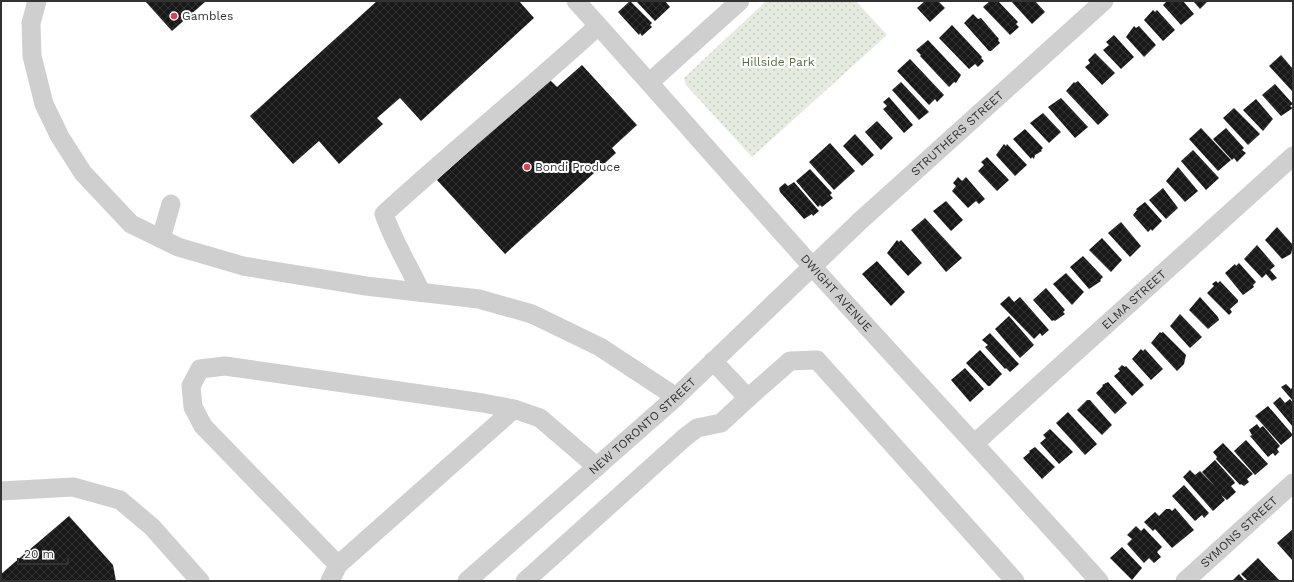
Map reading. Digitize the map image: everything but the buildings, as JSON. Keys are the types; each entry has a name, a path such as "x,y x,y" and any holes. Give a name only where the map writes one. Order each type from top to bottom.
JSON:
{"street":[{"path":"37,1 31,23 32,56 44,104 60,137 83,173 114,207 132,224 178,247 242,266 366,286 479,299 532,314 600,347 676,397"},
{"name":"DWIGHT AVENUE","path":"576,1 650,82 813,267 975,443 1099,581"},
{"path":"650,82 740,1"},
{"name":"STRUTHERS STREET","path":"813,267 864,217 1104,1"},
{"path":"420,292 407,263 390,233 384,214 452,152 598,26"},
{"name":"ELMA STREET","path":"975,443 1293,156"},
{"path":"161,238 171,204"},
{"name":"NEW TORONTO STREET","path":"467,581 676,397 813,267"},
{"path":"525,581 684,438 698,428 721,423 790,361 817,360 1015,581"},
{"path":"713,361 748,398"},
{"path":"514,409 334,573 202,426 193,407 190,386 200,369 225,366 483,403 514,409 540,418 597,467"},
{"name":"SYMONS STREET","path":"1185,581 1293,483"},
{"path":"1,491 73,487 120,500 152,527 200,581"}],"green space":[{"name":"Hillside Park","path":"766,1 856,1 887,35 752,157 686,85 684,78"}],"place":[{"name":"Gambles","path":"174,16"},
{"name":"Bondi Produce","path":"527,167"}]}
